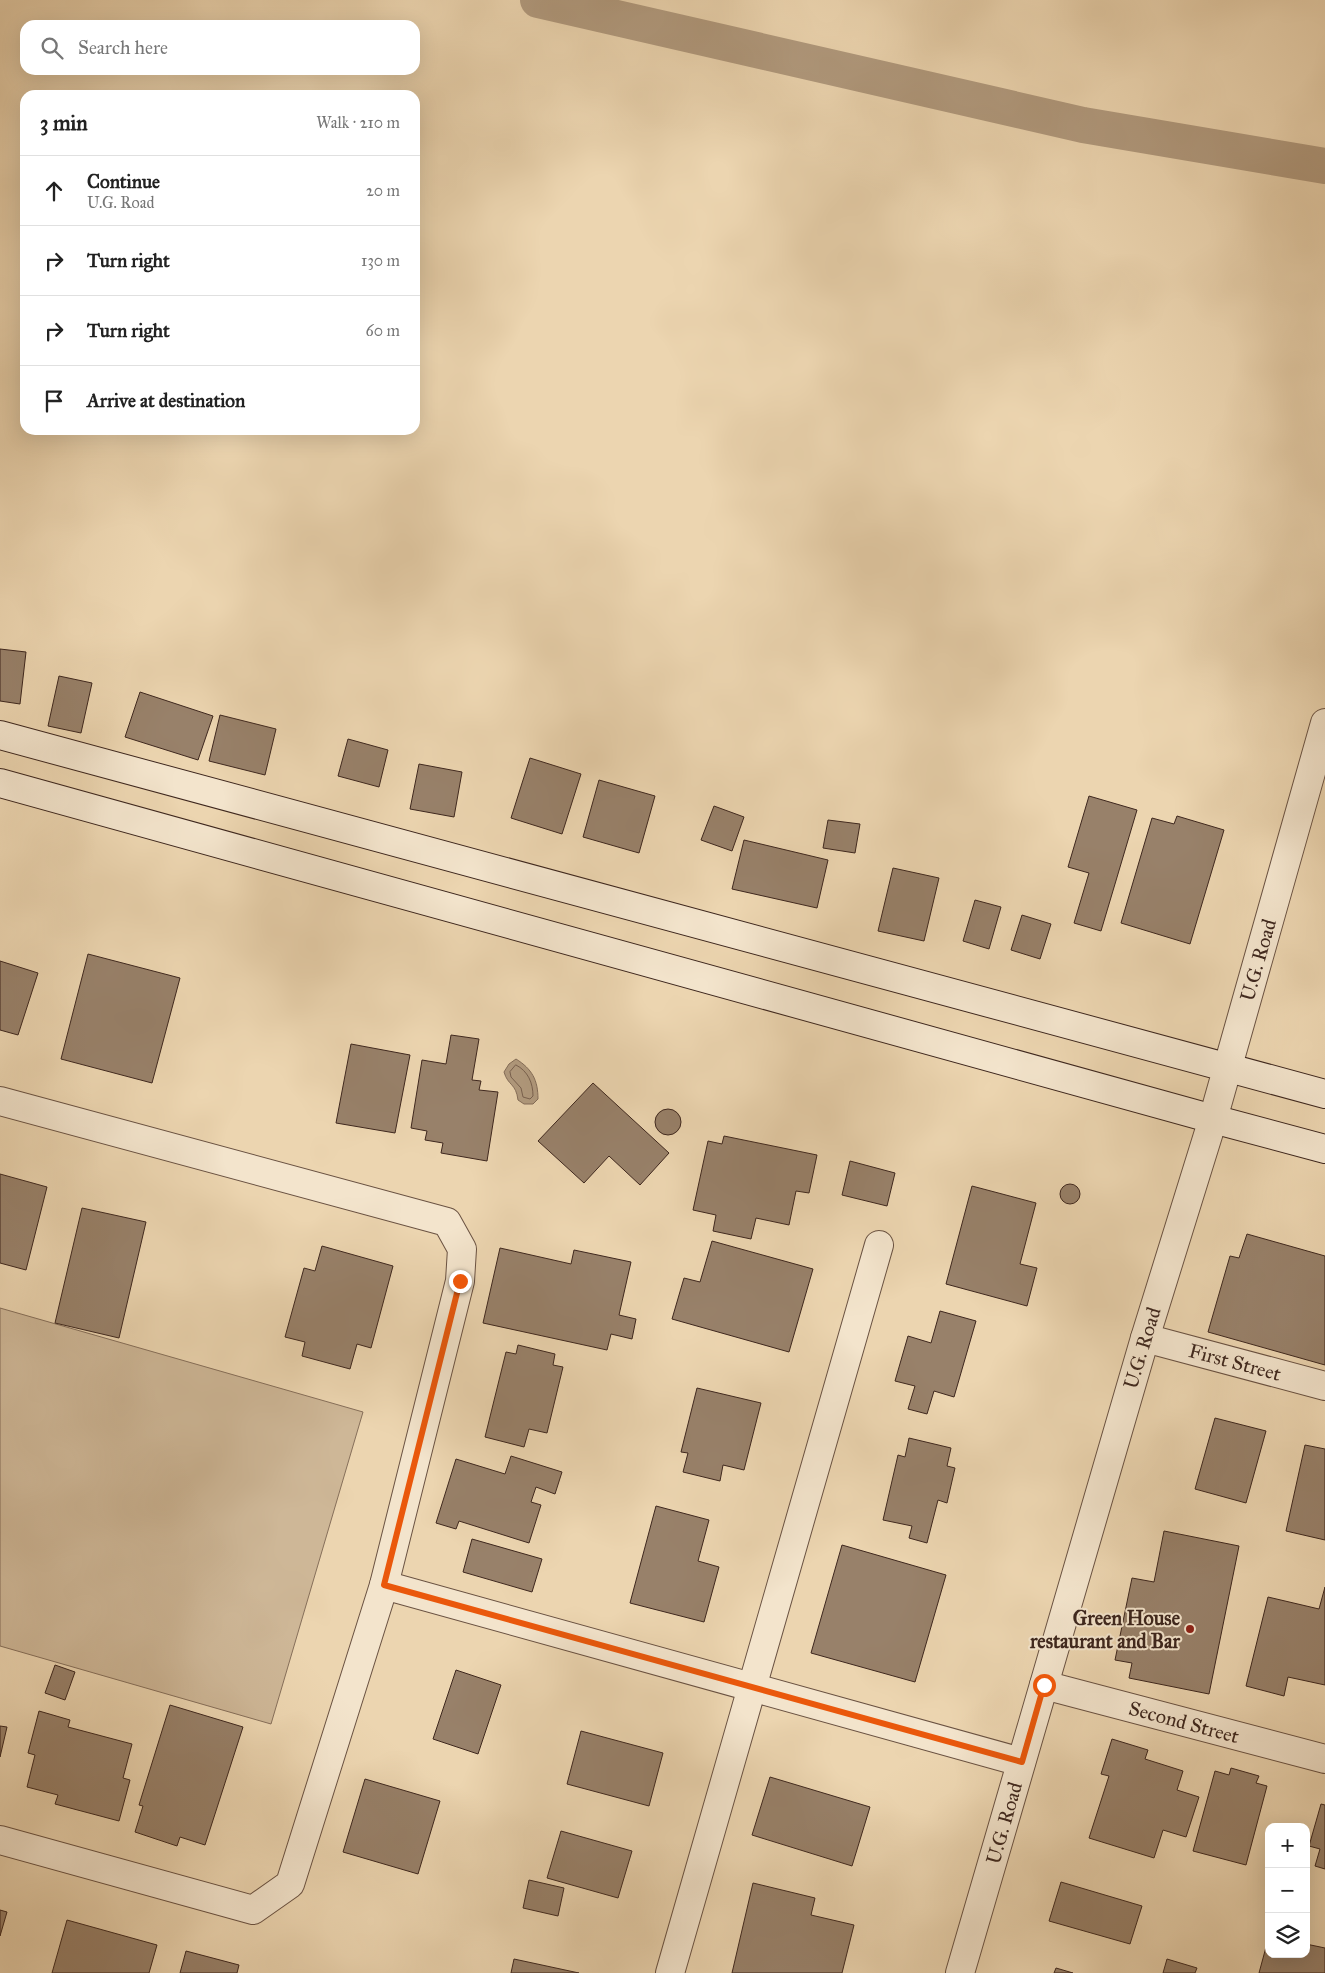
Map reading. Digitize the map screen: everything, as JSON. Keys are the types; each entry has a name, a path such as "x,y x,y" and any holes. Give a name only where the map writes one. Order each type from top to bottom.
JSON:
{"street":[{"name":"U.G. Road","path":"960,1973 1145,1338 1227,1068 1325,723"},
{"path":"0,735 1325,1094"},
{"path":"0,783 1325,1149"},
{"path":"0,1100 447,1222 462,1249 460,1281 384,1585 290,1884 253,1910 0,1840"},
{"path":"670,1973 879,1245"},
{"name":"First Street","path":"1145,1338 1325,1386"},
{"path":"384,1585 1022,1762"},
{"name":"Second Street","path":"1044,1685 1325,1759"}],"shaded area":[{"path":"0,1308 363,1412 271,1724 0,1646"}],"water":[{"path":"516,1059 530,1071 537,1086 538,1099 533,1104 524,1104 518,1100 516,1090 504,1072 509,1064"}],"building":[{"path":"0,649 26,652 20,704 0,701"},
{"path":"59,676 92,683 81,733 48,726"},
{"path":"140,692 213,716 198,760 125,737"},
{"path":"220,715 276,729 265,775 209,761"},
{"path":"348,739 388,750 379,787 338,776"},
{"path":"530,758 581,774 562,834 511,818"},
{"path":"419,764 462,772 454,817 410,809"},
{"path":"599,780 655,796 639,853 583,837"},
{"path":"1089,796 1137,810 1101,931 1074,923 1089,873 1068,867"},
{"path":"714,806 744,817 732,851 701,840"},
{"path":"1177,816 1224,830 1190,944 1121,923 1152,818 1174,824"},
{"path":"828,820 860,824 855,853 823,848"},
{"path":"744,840 828,860 817,908 732,889"},
{"path":"893,868 939,878 924,941 878,931"},
{"path":"975,900 1001,907 989,949 963,941"},
{"path":"1022,915 1051,924 1040,959 1011,950"},
{"path":"88,954 180,978 152,1083 61,1059"},
{"path":"0,961 38,973 18,1035 0,1030"},
{"path":"451,1035 479,1039 472,1080 481,1081 479,1090 498,1092 487,1161 441,1153 443,1143 425,1140 427,1131 411,1128 422,1060 446,1064"},
{"path":"351,1044 410,1055 395,1133 336,1123"},
{"path":"593,1083 669,1153 640,1185 609,1156 584,1183 538,1141"},
{"path":"668,1109 677,1113 681,1122 677,1131 668,1135 659,1131 655,1122 659,1113"},
{"path":"724,1136 817,1155 809,1193 796,1191 789,1225 756,1218 751,1239 713,1231 716,1215 693,1210 708,1141 722,1144"},
{"path":"850,1161 895,1173 887,1206 842,1195"},
{"path":"0,1174 47,1187 26,1270 0,1263"},
{"path":"1070,1184 1077,1187 1080,1194 1077,1201 1070,1204 1063,1201 1060,1194 1063,1187"},
{"path":"972,1186 1036,1203 1020,1264 1037,1268 1027,1306 946,1284"},
{"path":"82,1208 146,1222 119,1338 55,1323"},
{"path":"1247,1234 1325,1256 1325,1365 1208,1332 1230,1256 1239,1258"},
{"path":"712,1241 813,1269 789,1352 672,1319 684,1278 700,1282"},
{"path":"322,1246 393,1266 371,1348 357,1344 350,1369 302,1356 305,1342 285,1337 304,1268 315,1271"},
{"path":"500,1248 571,1264 574,1250 631,1262 619,1315 636,1319 632,1339 611,1334 607,1350 483,1323"},
{"path":"940,1311 976,1321 954,1397 934,1391 927,1414 908,1409 915,1386 895,1381 908,1336 931,1343"},
{"path":"518,1345 555,1354 553,1365 563,1367 547,1433 529,1429 524,1447 485,1437 506,1352 516,1354"},
{"path":"697,1388 761,1403 744,1470 723,1465 720,1481 683,1472 688,1453 681,1452"},
{"path":"1215,1418 1266,1431 1246,1503 1195,1489"},
{"path":"909,1438 951,1448 947,1466 955,1468 947,1503 938,1500 927,1543 909,1538 912,1526 883,1520 898,1455 905,1457"},
{"path":"1305,1445 1325,1449 1325,1540 1286,1531"},
{"path":"511,1456 562,1472 555,1494 536,1487 531,1502 541,1505 529,1543 459,1521 456,1529 436,1523 456,1459 505,1474"},
{"path":"656,1506 709,1520 698,1561 719,1567 704,1622 630,1603"},
{"path":"1164,1531 1239,1546 1209,1694 1129,1678 1132,1663 1115,1660 1132,1578 1154,1582"},
{"path":"472,1539 542,1559 532,1592 463,1572"},
{"path":"842,1545 946,1575 915,1682 811,1653"},
{"path":"1325,1587 1325,1685 1288,1677 1284,1696 1246,1686 1268,1597 1319,1609"},
{"path":"55,1665 75,1672 65,1700 45,1693"},
{"path":"456,1670 501,1685 478,1754 433,1739"},
{"path":"170,1705 243,1727 205,1845 180,1837 177,1846 135,1832 143,1806 139,1805"},
{"path":"39,1711 70,1720 68,1727 132,1744 123,1778 130,1780 119,1821 55,1804 58,1795 27,1787 35,1755 28,1753"},
{"path":"0,1726 7,1727 0,1757"},
{"path":"581,1731 663,1753 649,1806 567,1784"},
{"path":"1112,1739 1148,1750 1145,1759 1183,1771 1177,1790 1199,1797 1186,1837 1163,1830 1154,1858 1089,1838 1109,1776 1101,1774"},
{"path":"1231,1768 1259,1776 1256,1783 1267,1786 1246,1865 1193,1851 1215,1771 1229,1775"},
{"path":"770,1777 870,1807 852,1866 752,1835"},
{"path":"365,1779 440,1801 418,1874 343,1852"},
{"path":"1321,1804 1325,1805 1325,1869 1315,1866 1320,1849 1310,1846"},
{"path":"561,1831 632,1851 618,1898 547,1878"},
{"path":"529,1880 564,1888 558,1916 523,1908"},
{"path":"1061,1882 1142,1906 1130,1944 1049,1921"},
{"path":"753,1883 815,1898 811,1915 854,1925 842,1973 732,1973"},
{"path":"0,1910 7,1912 0,1936"},
{"path":"67,1920 157,1945 149,1973 52,1973"},
{"path":"1310,1945 1325,1948 1325,1973 1259,1973 1265,1951 1265,1958 1310,1958"},
{"path":"186,1951 239,1965 237,1973 180,1973"},
{"path":"514,1959 579,1973 511,1973"},
{"path":"1167,1959 1197,1968 1195,1973 1163,1973"},
{"path":"1056,1968 1073,1973 1054,1973"}],"waterway":[{"path":"538,0 1083,125 1325,166"}],"place":[{"name":"Green House restaurant and Bar","path":"1190,1629"}],"route":[{"path":"460,1281 384,1585 1022,1762 1044,1685"}]}
